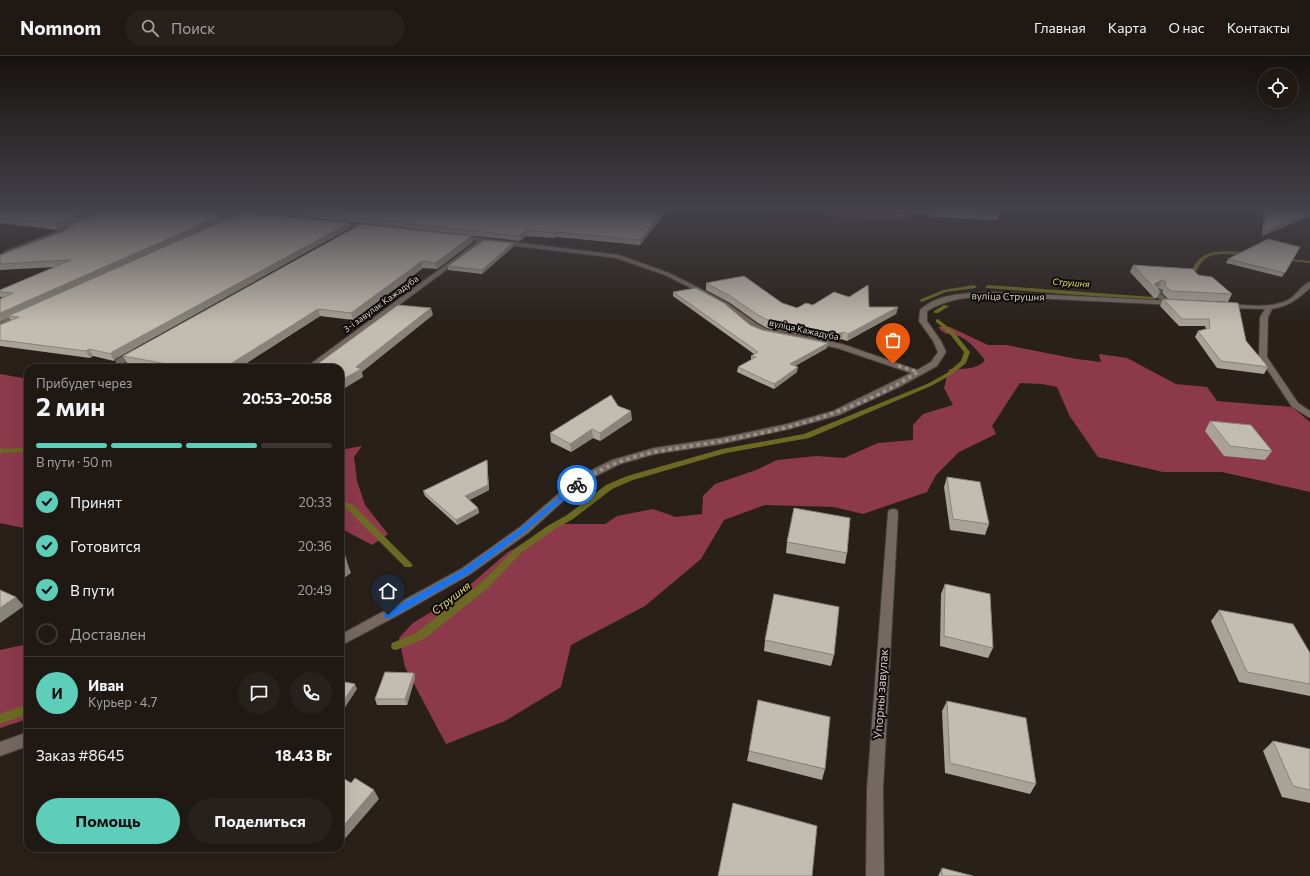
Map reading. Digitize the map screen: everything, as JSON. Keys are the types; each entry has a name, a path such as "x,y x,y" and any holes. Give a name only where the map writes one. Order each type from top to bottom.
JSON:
{"street":[{"path":"6,252 16,248"},
{"name":"3-і завулак Кажадуба","path":"314,364 472,248"},
{"name":"вуліца Кажадуба","path":"552,248 617,256 667,274 699,290 727,305 754,326 765,331 839,346 918,372"},
{"path":"1219,306 1270,307 1283,304 1293,300 1310,284"},
{"path":"1159,291 1155,292 1167,303"},
{"name":"вуліца Струшня","path":"344,639 465,572 524,530 568,491 590,475 616,462 654,451 721,441 790,426 836,413 896,385 934,364 942,352 937,341 923,321 924,310 930,305 965,295 991,294 1182,304"},
{"path":"1270,307 1264,317 1263,357 1295,405 1310,415"},
{"path":"0,324 29,311"},
{"path":"118,362 139,350"},
{"name":"Упорны завулак","path":"875,876 875,789 893,513"},
{"path":"0,749 24,740"}],"shaded area":[{"path":"938,327 950,327 988,345 1006,345 1077,359 1101,362 1099,354 1127,358 1176,384 1207,387 1217,401 1292,407 1310,422 1310,492 1222,472 1163,472 1098,457 1069,415 1057,387 1042,384 1020,383 992,426 996,434 959,452 936,475 927,492 863,514 834,507 765,505 724,520 701,559 645,606 571,645 561,687 505,721 446,744 405,667 399,638 413,623 457,596 508,552 562,524 605,524 617,516 653,509 676,517 702,514 703,496 715,484 756,470 777,460 816,456 844,458 878,443 913,440 913,425 923,414 953,405 944,388 949,369 964,369 978,366 985,360 966,340 959,336 944,333"},
{"path":"0,374 24,378 24,528 0,523"},
{"path":"362,446 354,457 357,481 365,505 388,534 372,545 344,530 344,449"},
{"path":"24,645 24,720 0,728 0,650"}],"building":[{"path":"18,248 147,248 0,313 0,299 13,293 0,292 0,290 71,260 0,264 0,255"},
{"path":"161,248 303,248 112,352 111,354 89,349 86,351 0,340 0,325 19,317 8,316"},
{"path":"317,248 455,248 435,263 422,261 351,313 318,309 230,364 167,364 123,356"},
{"path":"473,248 507,248 482,270 448,266"},
{"path":"1249,248 1299,248 1285,273 1228,259"},
{"path":"1133,265 1193,269 1198,275 1212,277 1232,294 1171,291 1165,286 1166,282 1162,280 1154,284 1160,291 1157,291"},
{"path":"744,276 782,303 797,308 806,303 813,305 834,292 849,297 868,285 869,307 898,307 848,334 843,332 838,334 768,320 706,283"},
{"path":"696,288 724,303 750,325 762,330 828,343 790,364 798,367 774,384 738,367 756,357 751,356 758,352 673,292"},
{"path":"1163,299 1238,303 1246,341 1268,367 1221,361 1198,331 1210,328 1209,319 1182,319"},
{"path":"398,305 431,308 356,367 361,369 344,379 344,364 317,364"},
{"path":"611,395 618,406 631,411 600,433 592,429 570,444 550,433"},
{"path":"1210,421 1251,425 1272,451 1230,446"},
{"path":"487,460 488,485 465,496 478,508 456,520 423,491"},
{"path":"947,477 980,482 989,524 953,519"},
{"path":"794,508 850,518 847,553 787,542"},
{"path":"945,584 990,594 993,648 944,636"},
{"path":"0,590 16,597 0,608"},
{"path":"774,594 839,607 834,655 765,640"},
{"path":"1219,610 1293,624 1310,653 1310,684 1247,672"},
{"path":"385,672 414,673 405,699 375,699"},
{"path":"344,682 355,684 344,700"},
{"path":"758,700 830,717 825,769 749,751"},
{"path":"947,701 1026,718 1036,784 950,763"},
{"path":"1273,741 1310,749 1310,790 1293,786"},
{"path":"355,778 374,790 344,825 344,779 351,783"},
{"path":"733,803 817,826 812,876 718,876"},
{"path":"942,868 973,876 942,876"}],"waterway":[{"name":"Струшня","path":"1190,279 1198,263 1202,258 1209,254 1220,253 1249,255"},
{"name":"Струшня","path":"1282,259 1310,262"},
{"name":"Струшня","path":"922,300 945,291 974,287"},
{"name":"Струшня","path":"988,287 1153,299"},
{"name":"Струшня","path":"936,312 946,306"},
{"name":"Струшня","path":"396,646 420,636 485,585 519,550 552,527 570,517 609,487 630,478 725,451 806,436 929,385 949,374 964,362 967,352 951,332 938,321"},
{"path":"0,449 2,451 24,450"},
{"path":"344,505 349,506 408,565"},
{"name":"Струшня","path":"0,719 24,710"}],"way so far":[{"path":"577,485 590,475 616,462 654,451 721,441 790,426 836,413 896,385 918,372 893,364"}],"route":[{"path":"388,615 465,572 524,530 568,491 577,485"}]}
